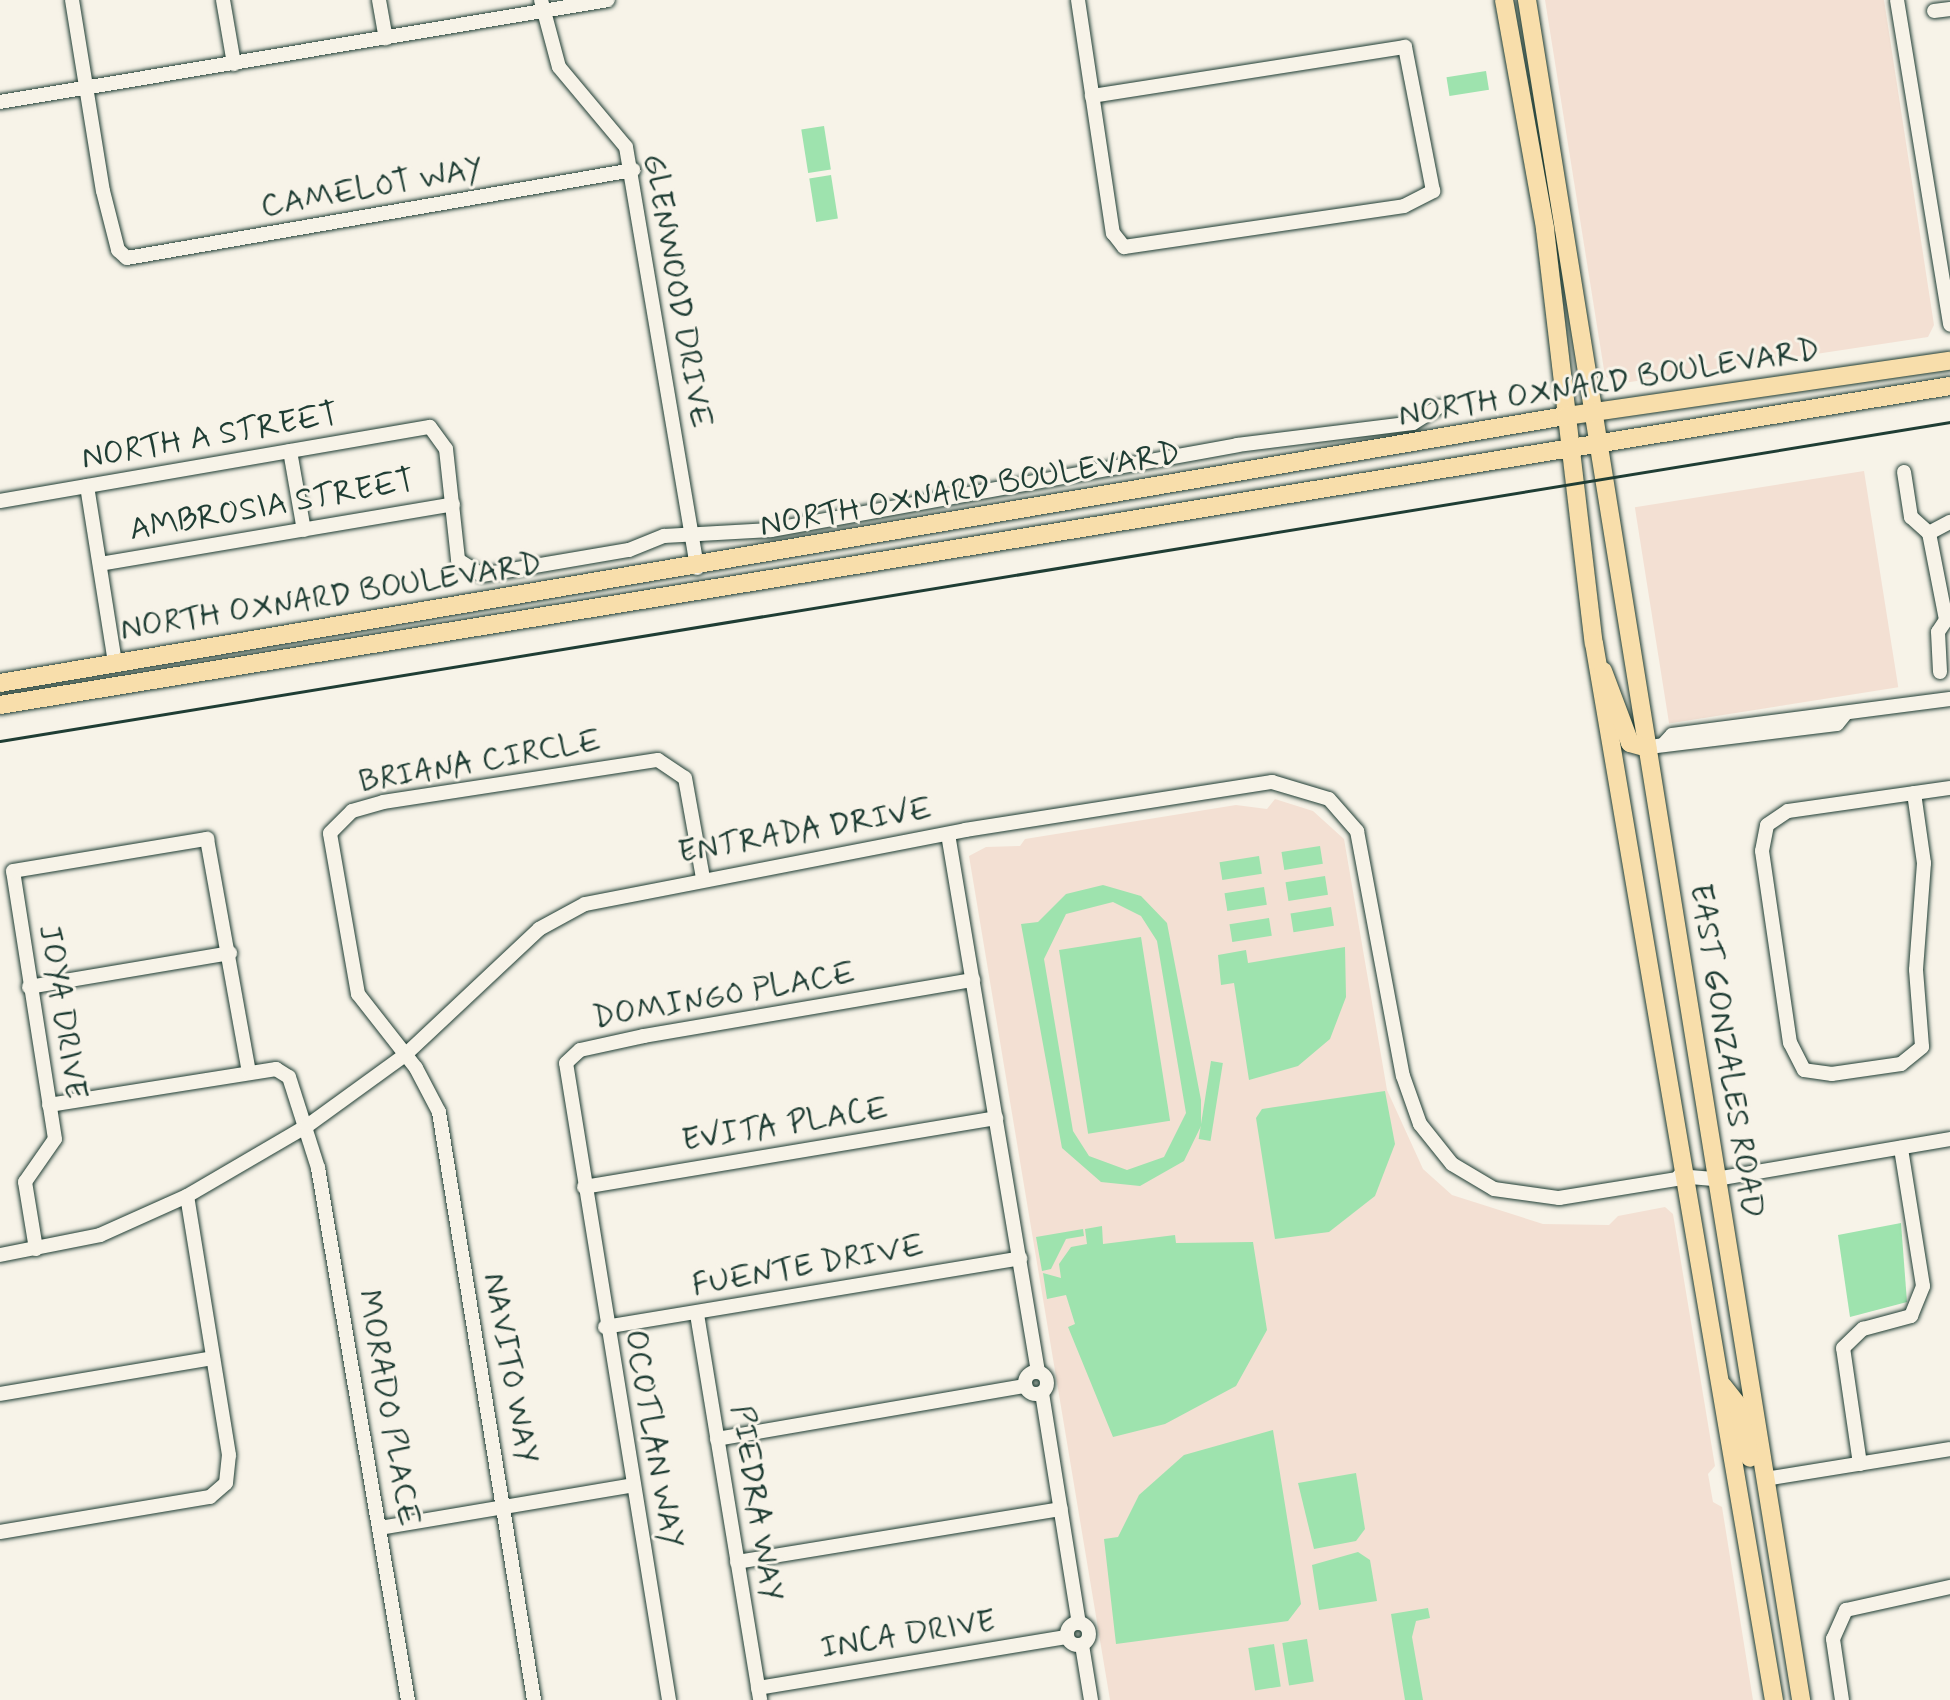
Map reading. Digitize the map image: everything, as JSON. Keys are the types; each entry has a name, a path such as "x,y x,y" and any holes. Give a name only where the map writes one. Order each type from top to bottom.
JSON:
{"main road":[{"name":"EAST GONZALES ROAD","path":"1504,0 1522,100 1598,666 1688,1177 1774,1700"},
{"name":"EAST GONZALES ROAD","path":"1527,0 1594,442 1655,747 1716,1179 1801,1700"},
{"path":"1522,100 1543,96"},
{"name":"NORTH OXNARD BOULEVARD","path":"0,683 697,568 1590,412 1950,361"},
{"path":"1913,392 1928,375 1950,369"},
{"name":"NORTH OXNARD BOULEVARD","path":"0,705 362,642 1950,386"},
{"path":"1239,501 1255,471"},
{"path":"665,594 697,568 720,573 756,566 771,576"},
{"path":"0,695 93,678 115,663 137,672 309,642 362,642"},
{"path":"1598,666 1616,691 1630,743 1655,747"},
{"path":"1721,1385 1738,1405 1752,1469 1765,1479"},
{"path":"1737,1480 1757,1495 1779,1630 1792,1646"}],"street":[{"path":"72,0 87,87"},
{"path":"223,0 234,64"},
{"path":"379,0 386,38"},
{"path":"0,102 386,38 542,5 608,0"},
{"path":"1078,0 1092,96 1113,233 1124,247 1431,196 1405,47 1092,96"},
{"path":"1897,0 1948,294 1950,325"},
{"name":"GLENWOOD DRIVE","path":"542,5 559,67 615,128 633,170 697,568"},
{"path":"1934,11 1950,9"},
{"name":"CAMELOT WAY","path":"87,87 121,255 633,170"},
{"path":"453,504 463,568 482,575 691,534 771,530 1273,439 1413,423 1439,407"},
{"name":"NORTH A STREET","path":"0,501 430,427 444,441 453,504"},
{"path":"290,451 304,530"},
{"path":"1904,472 1911,517 1929,533 1935,592 1948,621 1938,632 1940,672"},
{"path":"87,486 115,663"},
{"name":"AMBROSIA STREET","path":"100,564 453,504"},
{"path":"1929,533 1950,522"},
{"path":"1655,747 1672,735 1950,699"},
{"path":"1655,747 1718,742 1837,724 1845,714"},
{"path":"1718,742 1787,718"},
{"name":"BRIANA CIRCLE","path":"405,1055 370,1013 349,967 329,849 337,821 352,811 658,760 685,778 703,878"},
{"name":"ENTRADA DRIVE","path":"0,1255 100,1235 187,1196 307,1126 405,1055 556,918 585,904 703,878 948,834 1272,782 1329,799 1357,831 1366,857 1411,1102 1452,1164 1494,1189 1559,1198 1688,1177 1716,1179 1950,1139"},
{"path":"1914,793 1925,886 1916,970 1925,1038 1917,1055 1832,1074 1797,1065 1762,851 1767,825 1788,811 1914,793 1950,788"},
{"path":"948,834 1038,1372 1047,1383 1042,1393 1079,1623 1089,1635 1082,1645 1091,1700"},
{"name":"JOYA DRIVE","path":"36,1249 25,1182 55,1139 13,871 207,839 230,953"},
{"path":"29,987 230,953 249,1072 49,1105"},
{"name":"DOMINGO PLACE","path":"584,1187 563,1076 580,1050 973,980"},
{"name":"NAVITO WAY","path":"405,1055 439,1112 534,1700"},
{"name":"MORADO PLACE","path":"249,1072 283,1070 307,1126 408,1700"},
{"name":"EVITA PLACE","path":"584,1187 996,1118"},
{"path":"1860,1464 1843,1348 1863,1329 1911,1316 1923,1286 1901,1148"},
{"name":"OCOTLAN WAY","path":"584,1187 669,1700"},
{"path":"0,1532 210,1497 226,1483 229,1455 187,1196"},
{"name":"FUENTE DRIVE","path":"605,1327 1020,1258"},
{"name":"PIEDRA WAY","path":"697,1314 759,1694"},
{"path":"0,1394 213,1358"},
{"path":"1025,1386 1038,1372"},
{"path":"717,1439 1025,1386 1042,1393"},
{"path":"1765,1479 1950,1449"},
{"path":"380,1528 633,1485"},
{"path":"737,1562 1061,1509"},
{"path":"1842,1700 1837,1621 1858,1602 1950,1587"},
{"path":"1079,1623 1067,1637 1082,1645"},
{"name":"INCA DRIVE","path":"759,1694 1067,1637"}],"shaded area":[{"path":"1545,0 1884,0 1934,325 1928,337 1617,384 1605,376"},
{"path":"1864,471 1898,687 1669,724 1635,507"},
{"path":"1275,799 1313,811 1344,839 1387,1090 1423,1169 1452,1195 1543,1224 1609,1225 1618,1216 1665,1207 1673,1214 1715,1466 1708,1474 1713,1502 1722,1507 1753,1700 1110,1700 969,856 986,847 1020,846 1025,839 1236,805 1267,809"}],"green space":[{"path":"1486,71 1489,90 1449,96 1446,77"},
{"path":"824,126 831,169 808,173 801,130"},
{"path":"831,175 838,218 816,222 809,178"},
{"path":"1320,846 1323,864 1284,870 1281,852"},
{"path":"1259,856 1262,874 1222,880 1219,862"},
{"path":"1325,876 1328,895 1288,901 1285,882"},
{"path":"1103,885 1141,896 1167,923 1201,1100 1201,1126 1184,1161 1140,1186 1101,1182 1062,1148 1021,924 1038,922 1066,894","holes":["1113,902 1141,916 1157,941 1186,1113 1164,1157 1127,1170 1089,1156 1073,1131 1044,959 1066,914"]},
{"path":"1264,887 1267,905 1227,911 1224,893"},
{"path":"1331,907 1334,926 1293,932 1291,913"},
{"path":"1269,918 1272,936 1232,942 1229,924"},
{"path":"1141,937 1170,1121 1088,1134 1059,950"},
{"path":"1345,947 1346,997 1330,1039 1298,1066 1249,1080 1234,983 1221,985 1218,955 1246,950 1248,963"},
{"path":"1211,1061 1223,1063 1210,1141 1199,1139"},
{"path":"1385,1091 1395,1144 1375,1196 1329,1232 1275,1239 1256,1118 1262,1109"},
{"path":"1901,1223 1907,1302 1850,1317 1838,1235"},
{"path":"1102,1226 1103,1244 1175,1235 1176,1243 1253,1242 1267,1330 1236,1386 1165,1424 1113,1437 1068,1327 1075,1324 1066,1295 1047,1299 1043,1273 1061,1278 1059,1264 1071,1247 1087,1244 1085,1229"},
{"path":"1083,1229 1084,1236 1066,1239 1051,1269 1042,1271 1036,1237"},
{"path":"1273,1430 1301,1604 1288,1621 1116,1644 1104,1539 1118,1537 1139,1495 1184,1455"},
{"path":"1356,1473 1365,1529 1356,1541 1314,1549 1298,1483"},
{"path":"1358,1552 1370,1560 1377,1601 1319,1610 1312,1565"},
{"path":"1428,1608 1430,1618 1416,1621 1412,1637 1423,1700 1405,1700 1391,1614"},
{"path":"1307,1639 1314,1681 1289,1685 1282,1643"},
{"path":"1274,1644 1281,1686 1255,1691 1248,1648"}],"railway":[{"path":"0,741 1950,422"}]}
